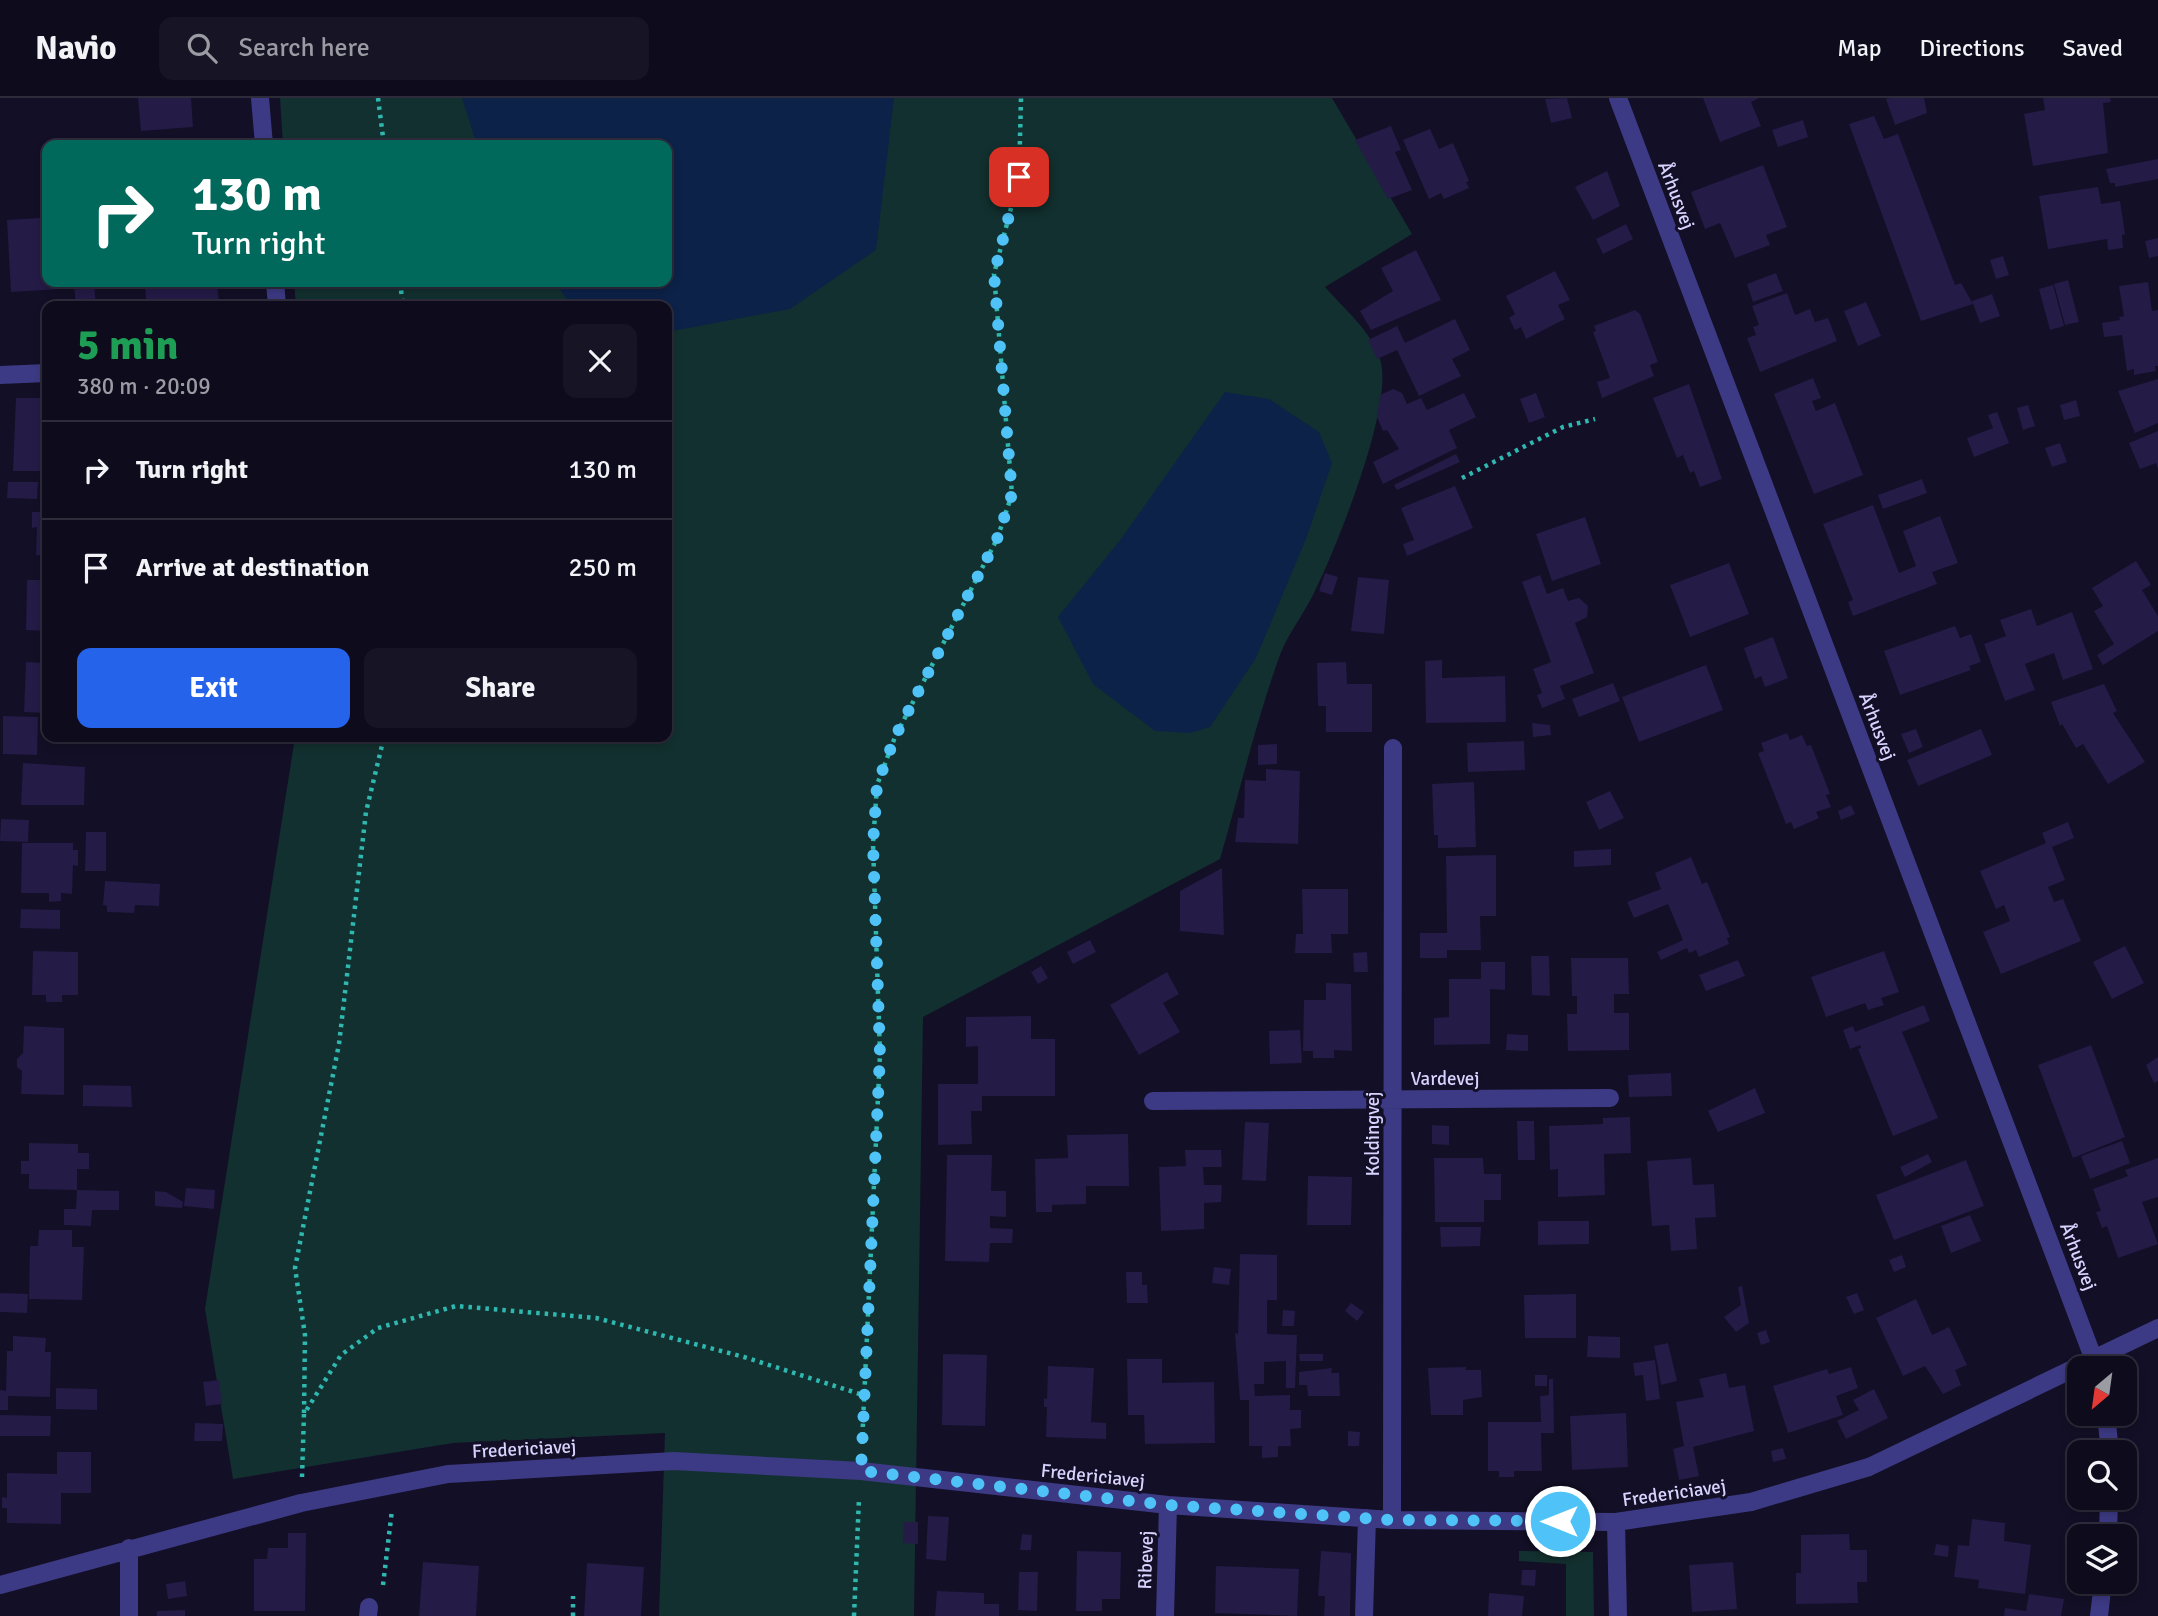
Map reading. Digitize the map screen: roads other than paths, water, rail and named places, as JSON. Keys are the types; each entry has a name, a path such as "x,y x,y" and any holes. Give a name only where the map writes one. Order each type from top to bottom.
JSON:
{"street":[{"path":"260,98 264,140"},
{"name":"Århusvej","path":"1618,98 2093,1356"},
{"path":"0,375 42,373"},
{"name":"Koldingvej","path":"1392,1520 1393,748"},
{"name":"Vardevej","path":"1153,1101 1610,1098"},
{"name":"Fredericiavej","path":"2108,1356 2158,1328"},
{"name":"Fredericiavej","path":"0,1585 302,1503 447,1474 674,1461 861,1471 1168,1505 1392,1520 1616,1522 1751,1502 1868,1466 2067,1376"},
{"name":"Ribevej","path":"1165,1616 1168,1505"},
{"path":"1364,1616 1367,1518"},
{"path":"1616,1522 1618,1616"},
{"path":"129,1548 129,1616"},
{"path":"2099,1616 2102,1594"}],"water":[{"path":"462,98 894,98 876,250 790,309 672,331 672,301 567,301 559,287 672,287 672,140 475,140"},
{"path":"1225,392 1269,399 1319,432 1332,463 1306,539 1256,658 1210,727 1190,733 1155,731 1093,684 1058,617 1121,539"}]}
